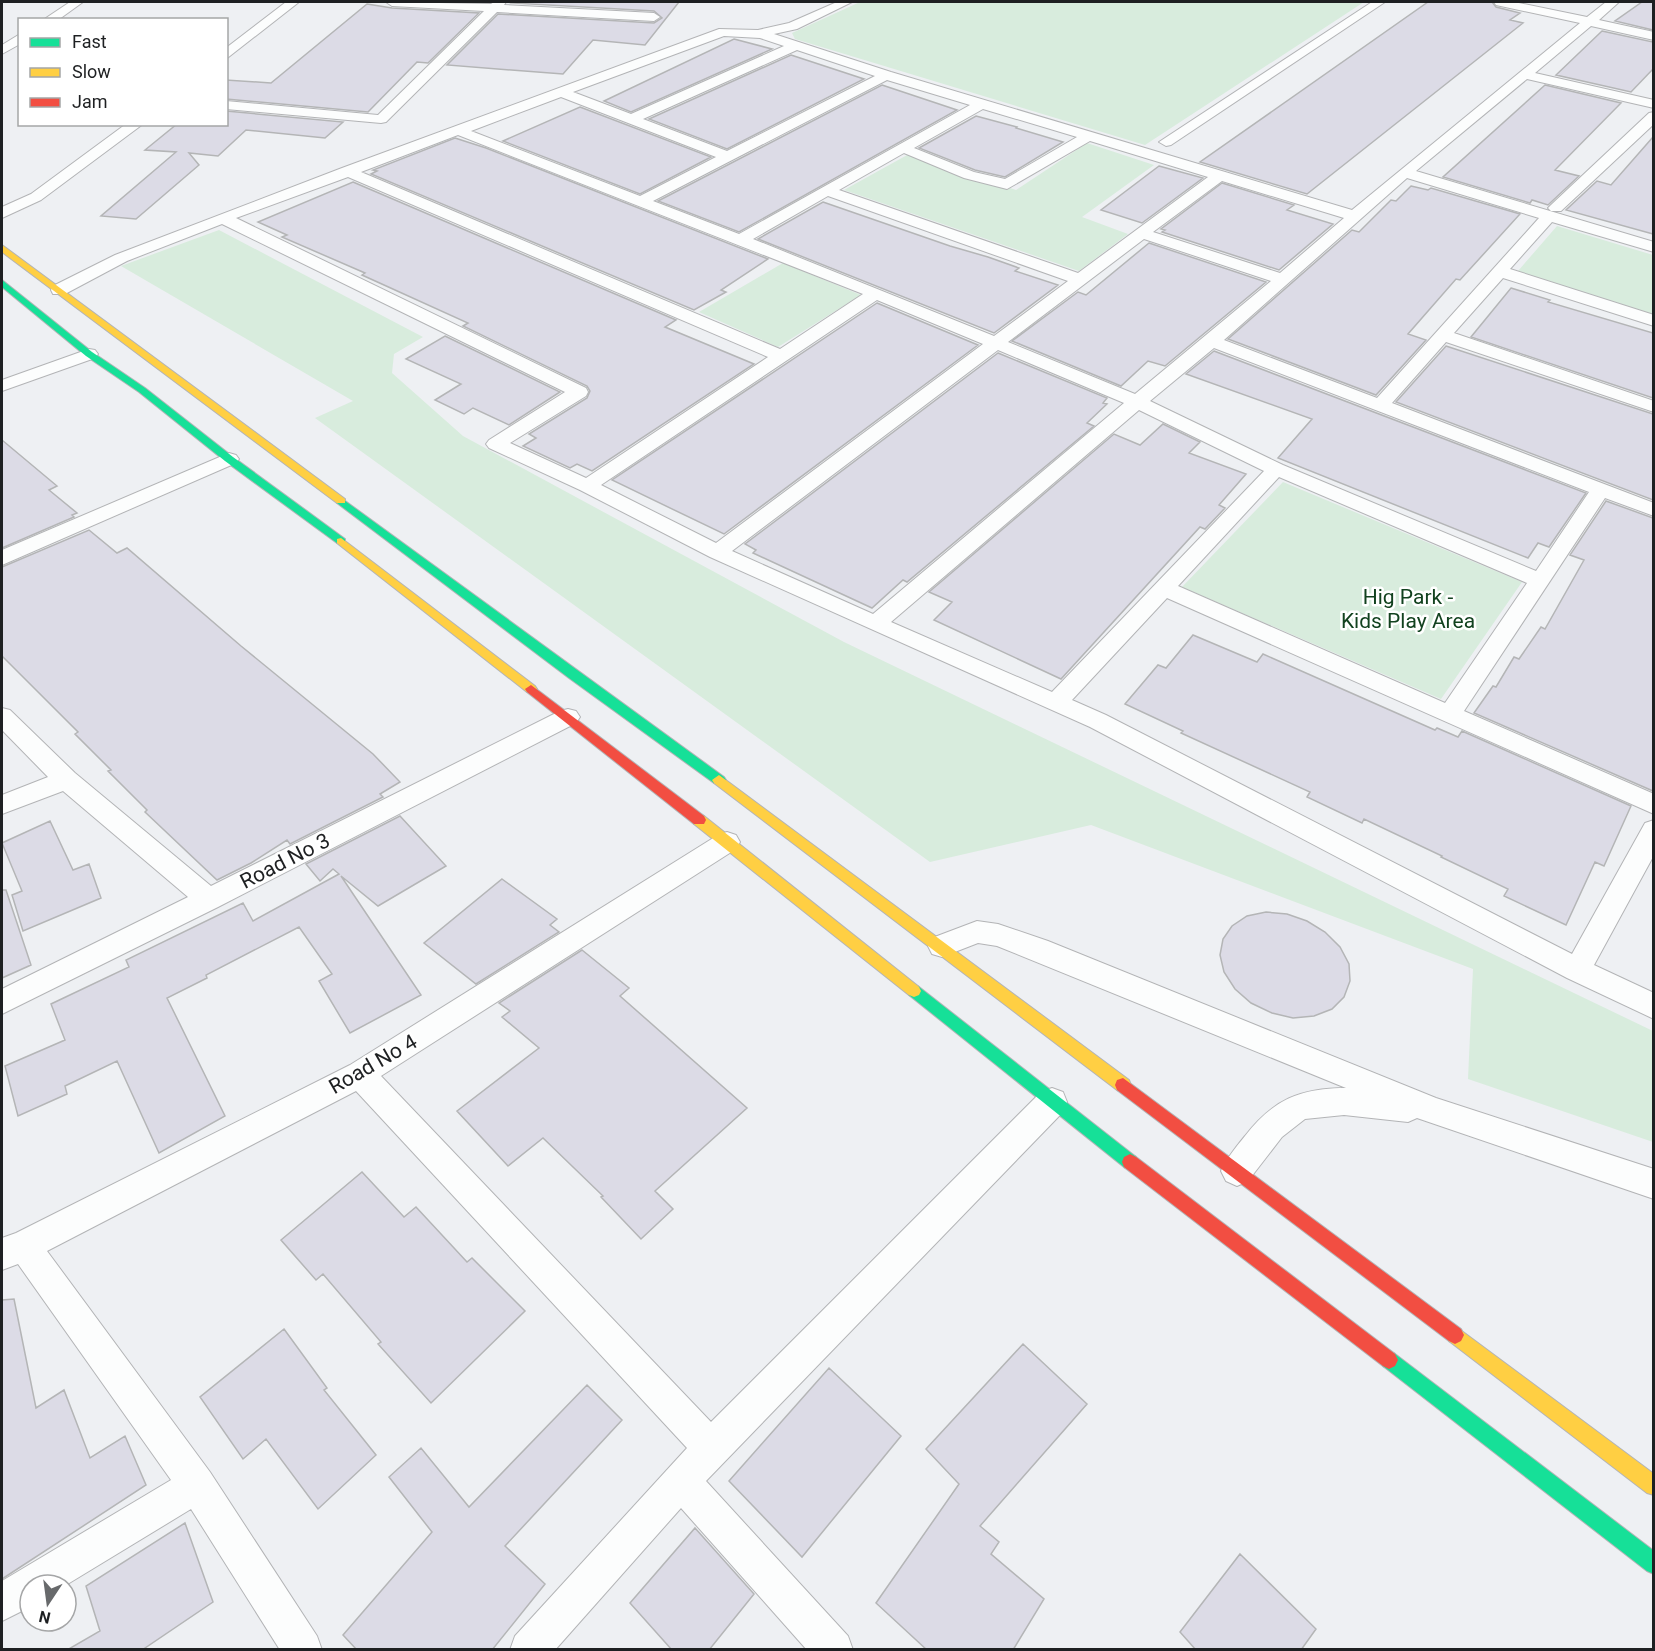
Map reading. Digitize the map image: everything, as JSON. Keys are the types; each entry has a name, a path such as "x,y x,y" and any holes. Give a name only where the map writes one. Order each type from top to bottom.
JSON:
{"highway":[{"path":"2,248 59,290 342,521 364,558 727,842 1052,1102 1653,1564"},
{"path":"2,283 89,354 142,390 229,459 342,521 397,543 942,946 1653,1486"},
{"path":"364,558 397,543"}],"street":[{"path":"52,18 77,2"},
{"path":"228,53 293,2"},
{"path":"392,2 497,4 654,17"},
{"path":"761,34 793,26 846,2"},
{"path":"1166,142 1379,2"},
{"path":"1500,2 1653,36"},
{"path":"875,624 1212,341 1405,173 1613,2"},
{"path":"228,105 381,119 497,4"},
{"path":"59,290 121,258 223,218 723,32 761,34 886,75 1355,216"},
{"path":"2,50 18,39"},
{"path":"632,118 797,45"},
{"path":"641,201 886,75"},
{"path":"1527,75 1653,104"},
{"path":"560,92 727,156"},
{"path":"740,240 981,104"},
{"path":"1380,406 1552,212 1653,116"},
{"path":"2,213 36,197 133,126"},
{"path":"457,130 876,293 1137,402 1276,469 1539,580"},
{"path":"903,148 969,175 1008,184 1088,136"},
{"path":"347,171 781,356"},
{"path":"1405,173 1552,212 1653,247"},
{"path":"717,552 1221,174"},
{"path":"827,191 1081,280"},
{"path":"223,218 579,392 496,444 587,486 717,552 1109,726 1577,970 1653,1007"},
{"path":"1143,234 1283,279"},
{"path":"1499,271 1653,321"},
{"path":"587,486 876,293"},
{"path":"1442,335 1653,407"},
{"path":"1212,341 1653,510"},
{"path":"2,386 89,354"},
{"path":"2,558 229,459"},
{"path":"1056,702 1276,469"},
{"path":"1449,715 1601,490"},
{"path":"1163,588 1653,806"},
{"path":"2,716 66,780 209,899"},
{"name":"Road No 3","path":"2,1002 568,717"},
{"path":"2,805 66,780"},
{"path":"1577,970 1653,830"},
{"name":"Road No 4","path":"13,1250 360,1074 727,842"},
{"path":"942,946 977,932 998,935 1038,949 1432,1110 1653,1184"},
{"path":"360,1074 711,1448"},
{"path":"529,1650 711,1448 1052,1102"},
{"path":"1237,1171 1285,1115 1302,1106 1322,1102 1432,1110"},
{"path":"13,1250 197,1485 303,1650"},
{"path":"682,1482 817,1641"},
{"path":"2,1602 197,1485"}],"green space":[{"path":"860,2 1364,2 1145,145 795,39 792,33"},
{"path":"1087,143 1154,165 1082,217 1128,234 1079,271 844,190 909,154 1016,190"},
{"path":"1557,226 1653,255 1653,314 1518,271"},
{"path":"219,230 423,337 394,354 392,373 463,436 844,642 1653,1031 1653,1142 1468,1079 1473,969 1091,825 930,862 315,418 353,401 121,266"},
{"path":"783,263 861,295 778,347 699,312"},
{"name":"Hig Park - Kids Play Area","path":"1283,482 1522,582 1441,699 1182,587"}],"building":[{"path":"679,2 645,45 593,40 563,74 447,65 498,14 654,23 662,18 654,11 512,3"},
{"path":"1428,2 1492,2 1496,7 1520,13 1510,20 1523,23 1307,194 1200,162"},
{"path":"1642,2 1653,2 1653,30 1615,21"},
{"path":"367,4 392,8 479,13 428,63 417,62 368,112 228,99 228,80 271,83"},
{"path":"1602,31 1653,42 1653,69 1631,92 1556,75"},
{"path":"734,39 772,49 631,112 604,101"},
{"path":"791,55 864,79 727,149 649,119"},
{"path":"882,85 957,110 739,232 658,201"},
{"path":"1545,85 1621,103 1555,170 1579,176 1548,205 1532,200 1530,203 1443,177"},
{"path":"580,107 711,157 640,194 503,141"},
{"path":"228,111 343,122 325,138 246,130 218,156 189,153 199,165 136,219 101,216 176,152 145,150 175,126 228,126"},
{"path":"976,116 1063,142 1005,177 975,170 919,148"},
{"path":"1653,137 1653,234 1566,210 1597,181 1611,185"},
{"path":"455,138 486,148 768,259 721,290 726,292 694,310 371,174 377,171 373,170"},
{"path":"1159,166 1203,178 1142,223 1101,210"},
{"path":"353,182 676,320 665,327 754,364 592,471 577,464 570,468 523,446 536,438 529,434 587,398 590,391 587,386 463,326 468,323 362,275 365,273 282,237 287,235 258,222"},
{"path":"1222,183 1294,205 1287,210 1333,224 1279,270 1162,232 1165,230 1161,229"},
{"path":"1411,186 1428,190 1431,188 1520,214 1460,280 1456,279 1408,334 1426,340 1376,395 1228,339 1352,230 1359,232 1391,200 1396,201"},
{"path":"823,202 988,257 1019,268 1015,271 1058,285 994,333 758,239"},
{"path":"1149,243 1266,282 1165,366 1148,361 1121,386 1012,341 1078,292 1086,295"},
{"path":"1511,288 1550,300 1548,302 1653,333 1653,398 1471,337"},
{"path":"877,303 978,345 724,534 612,480"},
{"path":"445,336 560,392 509,425 473,408 464,414 435,400 461,384 406,359"},
{"path":"1446,346 1653,414 1653,500 1396,402"},
{"path":"1214,351 1586,493 1549,547 1538,543 1528,558 1278,458 1312,419 1186,374"},
{"path":"998,353 1107,398 1103,403 1107,404 1087,423 1094,426 907,582 903,580 872,608 753,553 756,550 745,544"},
{"path":"1163,424 1200,442 1189,453 1246,474 1219,505 1225,508 1205,529 1200,527 1061,679 934,620 952,602 929,592 1114,434 1140,445"},
{"path":"2,440 57,486 49,490 77,513 72,515 74,517 2,548"},
{"path":"1606,501 1653,518 1653,791 1474,713 1493,686 1496,687 1514,657 1519,659 1541,627 1545,629 1584,560 1570,555"},
{"path":"89,530 117,553 127,548 241,646 373,754 400,782 380,794 383,797 290,844 287,840 251,863 217,880 145,812 147,810 75,734 78,732 2,656 2,567"},
{"path":"1193,635 1257,662 1263,654 1435,730 1437,728 1458,737 1462,731 1631,806 1604,866 1595,862 1566,925 1504,896 1508,889 1364,819 1362,823 1307,797 1310,792 1181,733 1183,731 1125,704 1158,665 1166,668"},
{"path":"400,816 446,866 378,906 341,876 421,995 350,1033 319,981 332,974 299,927 167,998 225,1116 159,1153 117,1061 65,1086 67,1094 18,1116 5,1066 65,1040 51,1004 129,967 126,960 243,903 253,921 339,874 333,869 320,881 306,864"},
{"path":"50,821 73,870 89,864 101,898 23,931 12,895 22,891 2,843"},
{"path":"502,879 557,919 550,925 559,932 476,984 424,943"},
{"path":"2,890 6,890 31,965 2,978"},
{"path":"1266,912 1287,914 1307,921 1325,932 1340,947 1349,964 1350,981 1344,997 1332,1009 1314,1016 1293,1018 1272,1013 1251,1003 1235,989 1224,972 1220,955 1223,939 1232,926 1247,916"},
{"path":"582,950 629,988 620,996 747,1108 655,1191 673,1209 641,1239 601,1197 603,1196 543,1138 508,1166 457,1111 539,1048 502,1017 510,1011 499,1003"},
{"path":"362,1172 404,1217 416,1207 467,1262 472,1258 525,1311 431,1403 378,1344 381,1342 323,1274 316,1280 281,1240"},
{"path":"14,1299 36,1408 64,1390 90,1458 125,1436 146,1485 2,1579 2,1300"},
{"path":"284,1329 327,1388 324,1390 376,1455 318,1509 266,1439 243,1459 200,1397"},
{"path":"1023,1344 1087,1404 980,1526 999,1542 991,1554 1044,1599 1013,1650 927,1650 876,1603 959,1484 926,1449"},
{"path":"829,1368 901,1436 802,1557 729,1481"},
{"path":"587,1385 622,1420 505,1546 545,1584 492,1650 357,1650 343,1635 432,1532 389,1477 421,1448 469,1507"},
{"path":"185,1523 213,1602 142,1650 67,1650 100,1631 86,1586"},
{"path":"695,1528 754,1594 709,1650 672,1650 630,1603"},
{"path":"1240,1554 1316,1629 1301,1650 1196,1650 1180,1632"}],"traffic: fast":[{"path":"2,283 89,354 142,390 229,459 341,541"},
{"path":"341,501 573,675 719,780"},
{"path":"914,991 1130,1162"},
{"path":"1389,1360 1654,1564"}],"traffic: slow":[{"path":"2,248 341,501"},
{"path":"341,541 531,689"},
{"path":"719,780 1123,1085"},
{"path":"699,820 914,991"},
{"path":"1455,1335 1654,1486"}],"traffic: jam":[{"path":"531,689 699,820"},
{"path":"1123,1085 1455,1335"},
{"path":"1130,1162 1389,1360"}]}
